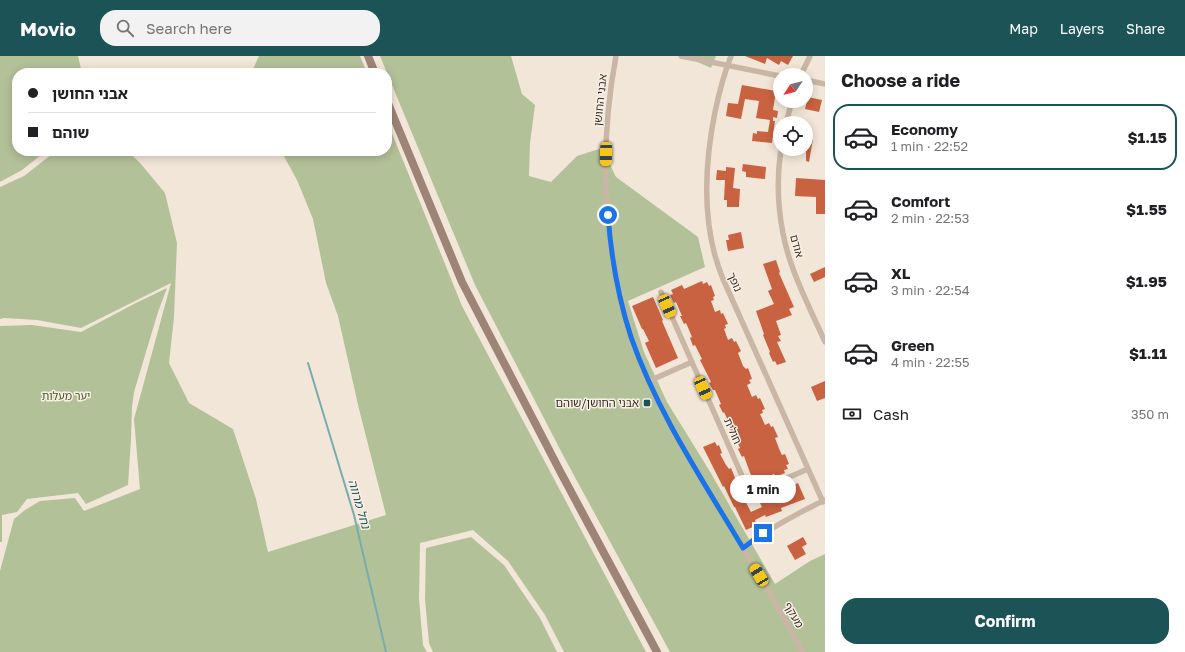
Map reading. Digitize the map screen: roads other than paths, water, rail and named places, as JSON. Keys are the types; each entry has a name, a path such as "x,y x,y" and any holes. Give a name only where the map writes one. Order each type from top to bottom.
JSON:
{"main road":[{"path":"368,56 374,68"},
{"path":"392,113 462,282 558,467 657,652"}],"street":[{"name":"אבני החושן","path":"616,56 608,108 605,170 609,230 622,304 634,346 649,381 681,444 768,588"},
{"path":"682,56 773,75"},
{"name":"נופך","path":"731,56 718,102 709,153 706,204 711,242 721,274 808,469 824,501"},
{"path":"804,68 810,56"},
{"path":"813,81 825,84"},
{"name":"אודם","path":"780,156 778,177 779,197 781,223 785,245 794,272 825,342"},
{"path":"649,381 692,362 661,292"},
{"name":"חולית","path":"692,362 750,494 808,469"},
{"path":"743,548 763,533 785,520 824,501"},
{"name":"מעקף","path":"768,588 803,652"}],"waterway":[{"name":"נחל מרווה","path":"308,363 354,515 386,652"}],"place":[{"name":"אבני החושן/שוהם","path":"647,403"}],"park label":[{"name":"יער מעלות","path":"66,396"}]}
